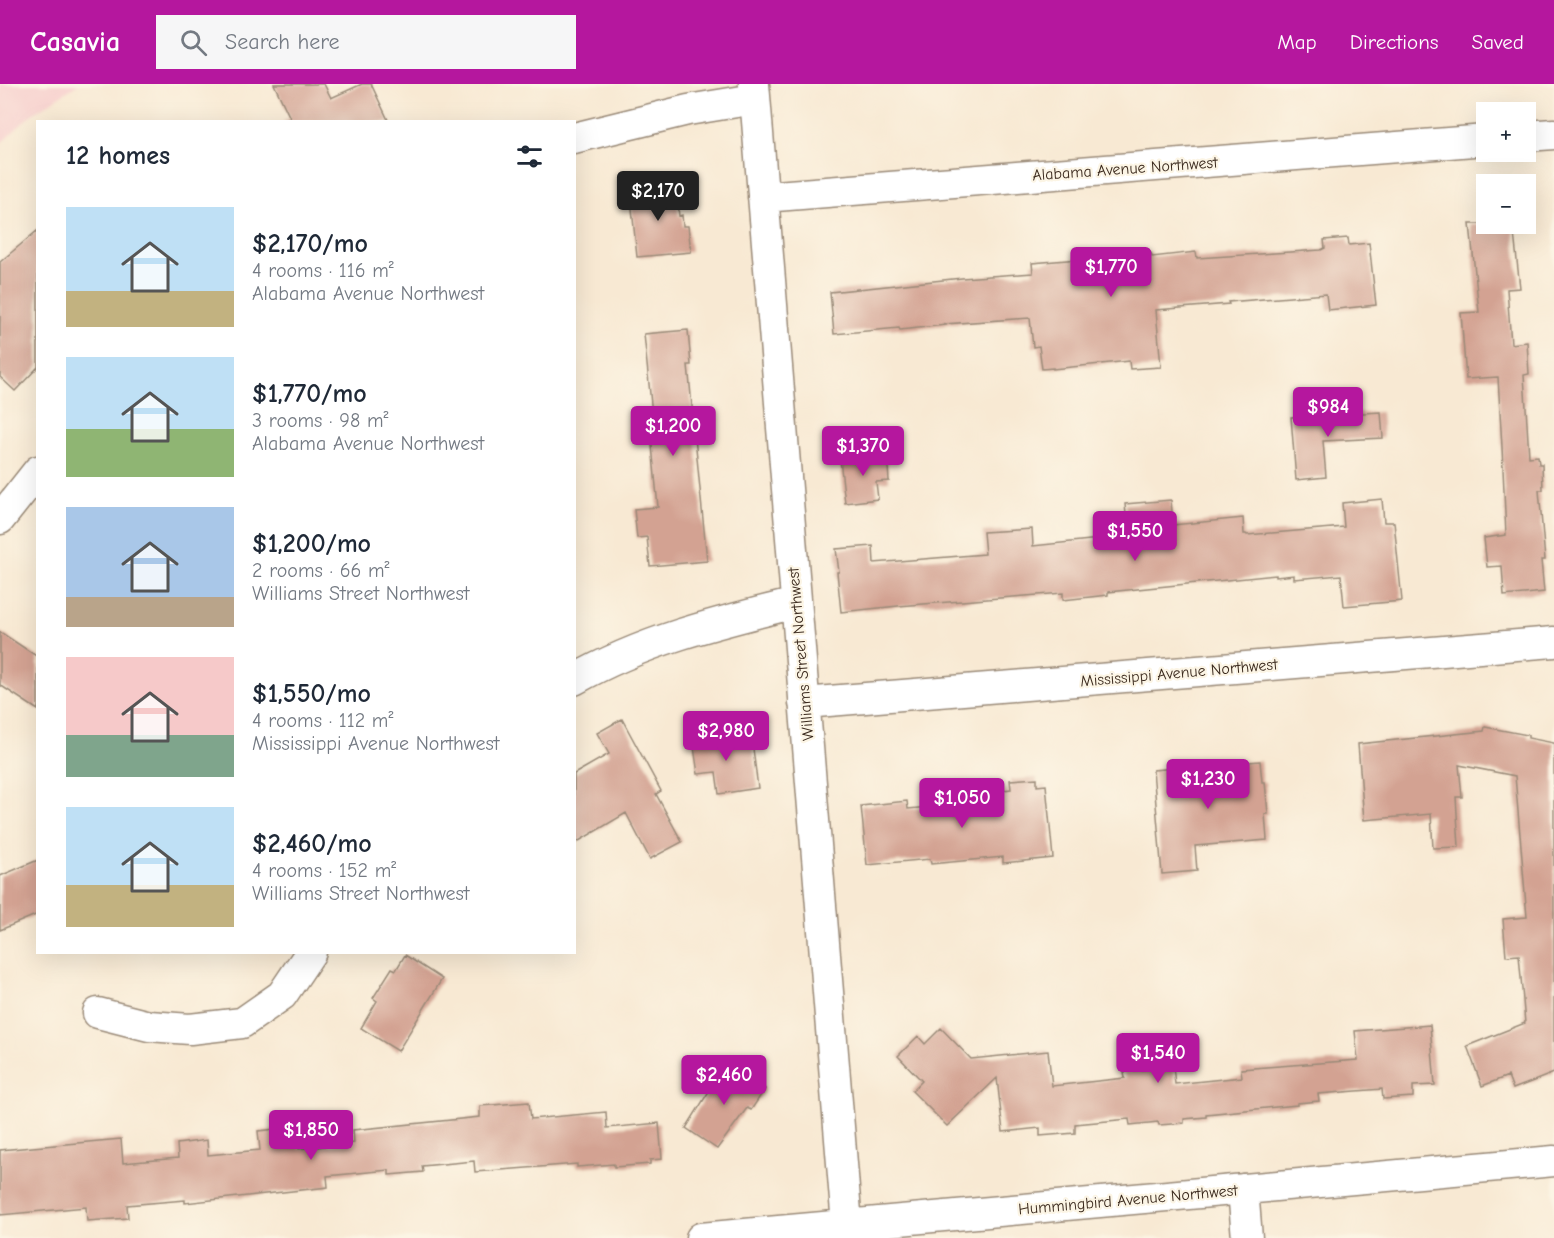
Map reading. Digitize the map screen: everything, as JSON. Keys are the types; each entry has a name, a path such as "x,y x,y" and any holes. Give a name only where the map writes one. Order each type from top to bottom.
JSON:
{"street":[{"path":"576,138 755,92"},
{"name":"Williams Street Northwest","path":"755,92 847,1225"},
{"path":"1536,135 1554,134"},
{"name":"Alabama Avenue Northwest","path":"763,197 1476,141"},
{"path":"0,519 36,474"},
{"path":"576,679 644,647 699,627 796,603"},
{"name":"Mississippi Avenue Northwest","path":"804,703 1554,642"},
{"path":"98,1013 149,1026 190,1029 242,1023 282,995 310,954"},
{"name":"Hummingbird Avenue Northwest","path":"701,1238 1554,1161"},
{"path":"1243,1189 1247,1238"}],"shaded area":[{"path":"0,84 78,84 31,115 0,144"}],"building":[{"path":"274,84 324,84 331,98 362,84 371,84 388,120 286,120 290,118"},
{"path":"675,184 679,216 682,215 683,226 688,226 691,252 637,257 630,189"},
{"path":"1470,224 1476,224 1476,234 1514,234 1520,288 1507,289 1511,344 1527,342 1529,374 1524,375 1529,457 1538,456 1539,464 1542,464 1543,490 1539,490 1545,560 1541,560 1544,592 1504,596 1502,566 1487,567 1484,538 1506,535 1498,377 1466,379 1461,313 1479,312"},
{"path":"36,232 36,369 15,391 0,377 0,262"},
{"path":"1348,238 1349,245 1369,243 1376,305 1328,310 1326,294 1156,310 1161,367 1130,369 1129,361 1042,369 1039,346 1033,347 1030,318 834,334 830,292 1033,273 1032,263 1151,253 1152,257 1196,252 1197,258 1321,250 1325,248 1324,240"},
{"path":"688,330 691,365 688,365 707,561 650,566 647,537 637,538 634,509 658,507 644,334"},
{"path":"1381,412 1383,438 1323,441 1326,477 1296,480 1291,417"},
{"path":"887,454 889,481 876,482 878,499 845,503 840,459"},
{"path":"1382,499 1384,522 1394,522 1402,601 1344,606 1341,575 1294,579 1294,575 1276,577 1276,575 1108,592 1108,595 1063,600 1063,593 841,612 836,549 873,546 874,563 985,554 983,532 1032,529 1033,546 1128,536 1125,504 1171,500 1173,525 1243,518 1244,534 1247,535 1344,527 1342,503"},
{"path":"0,632 36,656 36,709 0,685"},
{"path":"622,719 661,791 656,794 682,842 650,859 626,813 576,843 576,773 609,754 597,733"},
{"path":"1485,727 1528,735 1528,738 1554,743 1554,1073 1513,1089 1508,1076 1482,1086 1467,1046 1525,1023 1519,955 1506,956 1503,919 1527,917 1515,776 1459,765 1462,797 1456,797 1459,847 1433,848 1431,814 1364,820 1358,744 1484,731"},
{"path":"719,730 720,744 752,741 758,788 719,794 716,772 698,774 692,733"},
{"path":"1260,761 1262,782 1265,782 1268,814 1265,814 1267,840 1195,846 1197,871 1162,874 1153,770"},
{"path":"1037,778 1037,786 1046,785 1053,858 1003,863 1003,857 931,864 930,859 867,865 861,806 907,801 908,809 996,801 995,791 1011,789 1010,780"},
{"path":"36,861 36,915 0,930 0,876"},
{"path":"405,955 442,979 398,1051 361,1028 377,1001 373,998 392,968 396,970"},
{"path":"1430,1025 1435,1085 1413,1086 1413,1097 1383,1099 1382,1089 1318,1094 1319,1101 1206,1114 1206,1117 1184,1119 1184,1123 1159,1125 1158,1122 1130,1125 1129,1119 1075,1124 1075,1133 1040,1136 1040,1128 1003,1132 997,1078 947,1126 912,1091 922,1081 898,1056 918,1036 925,1044 941,1028 971,1059 1048,1051 1052,1086 1125,1078 1124,1072 1173,1066 1175,1084 1242,1077 1241,1069 1358,1060 1355,1031"},
{"path":"726,1064 765,1089 751,1110 747,1108 717,1149 686,1128"},
{"path":"529,1102 531,1119 606,1112 607,1128 659,1123 662,1159 650,1160 650,1164 614,1167 614,1164 577,1167 577,1164 475,1172 474,1161 422,1166 423,1172 389,1175 389,1170 327,1176 328,1187 185,1203 185,1200 127,1205 128,1218 87,1221 86,1207 0,1215 0,1150 121,1139 123,1163 178,1158 177,1144 207,1140 208,1155 260,1150 258,1131 297,1127 299,1149 354,1143 353,1130 480,1117 480,1106"}]}
